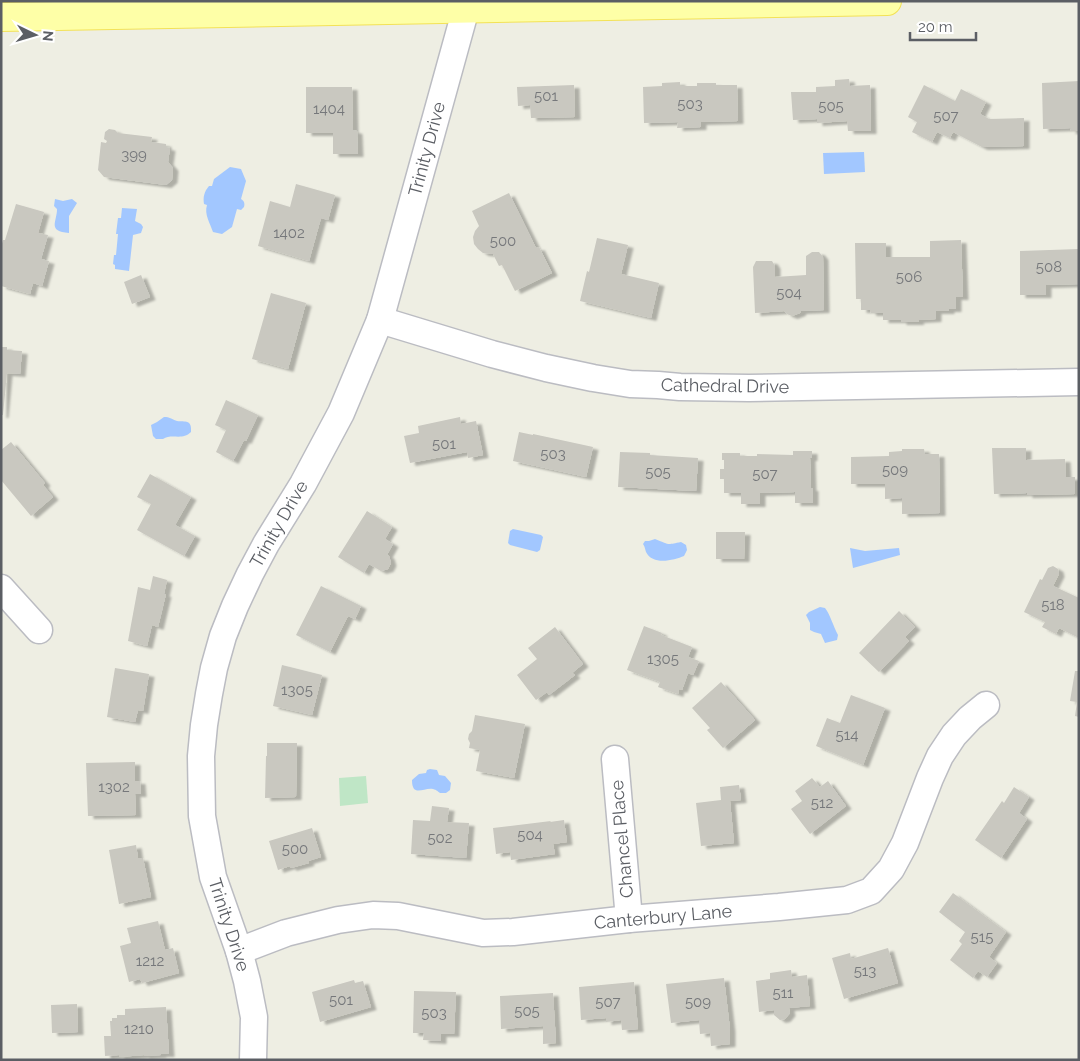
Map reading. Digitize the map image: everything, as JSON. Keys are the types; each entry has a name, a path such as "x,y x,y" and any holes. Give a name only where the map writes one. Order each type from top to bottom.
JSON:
{"main road":[{"path":"1,17 467,5 887,1"}],"street":[{"name":"Trinity Drive","path":"253,1060 254,1017 247,981 239,951 213,877 202,816 201,756 205,717 214,668 223,636 250,574 303,484 341,414 380,320 467,5"},
{"name":"Cathedral Drive","path":"380,320 492,354 546,368 630,384 749,388 1079,382"},
{"path":"1,588 39,630"},
{"name":"Canterbury Lane","path":"239,951 286,933 338,920 373,915 398,916 483,933 513,932 847,900 871,891 890,869 905,843 940,756 954,734 986,705"},
{"name":"Chancel Place","path":"615,759 630,920"}],"green space":[{"path":"366,776 368,803 340,806 339,778"}],"water":[{"path":"864,152 865,172 824,174 823,153"},
{"path":"230,167 241,169 246,181 241,199 244,202 244,207 241,210 237,209 232,227 222,234 213,232 207,215 207,205 204,204 204,197 207,188 212,186 214,179"},
{"path":"55,199 63,201 72,199 77,203 69,216 69,233 62,232 56,228 57,209 54,206"},
{"path":"122,208 137,209 135,221 143,227 141,233 133,235 129,271 115,269 113,264 114,255 116,255 118,218 121,218"},
{"path":"164,417 189,423 191,432 181,437 156,439 153,436 151,425"},
{"path":"513,529 541,535 543,537 540,550 537,552 510,545 508,543 510,531"},
{"path":"655,539 668,544 681,542 686,545 687,550 684,556 675,559 664,561 653,559 646,552 643,544 645,541"},
{"path":"850,548 865,551 899,548 900,555 853,568"},
{"path":"820,607 825,608 829,614 838,635 837,640 825,643 821,634 810,630 810,623 806,615"},
{"path":"430,769 437,770 439,775 445,776 451,783 450,790 446,793 440,793 433,789 414,789 412,780"}],"building":[{"path":"849,79 850,86 870,85 871,131 848,131 847,121 817,123 817,119 793,120 791,92 816,92 816,87 835,86 835,80"},
{"path":"1079,81 1079,131 1070,131 1071,128 1043,129 1042,83"},
{"path":"680,82 680,86 697,86 697,83 737,85 738,121 701,122 701,127 677,128 678,122 644,123 643,87 662,86 662,83"},
{"path":"574,85 575,117 531,118 530,105 518,106 517,87"},
{"path":"924,85 955,101 961,89 986,102 980,114 989,119 1024,118 1024,146 982,147 953,132 950,138 937,132 932,142 912,132 917,122 908,117"},
{"path":"306,87 352,87 353,130 357,131 358,154 333,154 333,133 306,133"},
{"path":"109,129 115,130 118,133 152,137 151,142 166,144 166,147 170,148 168,162 173,168 172,180 166,185 104,177 98,170 101,142 106,143 107,141 104,139 105,132"},
{"path":"296,184 335,195 328,220 321,218 309,261 258,246 270,201 290,207"},
{"path":"509,193 536,248 539,247 552,273 515,291 502,265 499,266 493,254 483,253 478,249 474,244 473,237 479,226 472,211"},
{"path":"16,204 44,212 38,233 48,235 41,259 49,261 42,286 33,283 30,294 1,286 1,247"},
{"path":"597,238 628,245 621,274 659,283 651,318 580,301"},
{"path":"961,240 963,297 956,297 956,309 936,311 936,319 918,320 919,322 883,320 883,313 871,313 870,310 861,310 861,299 856,299 855,243 886,243 886,257 930,257 930,241"},
{"path":"1079,249 1079,284 1046,285 1046,295 1020,295 1020,251"},
{"path":"812,252 819,252 823,257 824,310 801,311 792,316 784,311 755,313 753,267 756,261 772,261 775,266 775,277 806,275 806,256"},
{"path":"141,275 150,297 132,304 124,282"},
{"path":"271,293 306,303 288,369 252,359"},
{"path":"1,347 7,347 7,350 22,351 20,374 7,373 3,415 1,415"},
{"path":"226,400 258,415 246,441 244,440 233,461 216,452 226,430 215,425"},
{"path":"460,417 461,424 476,421 483,455 468,458 467,452 410,463 404,436 419,433 418,426"},
{"path":"519,432 593,447 586,477 513,461"},
{"path":"11,442 45,483 43,485 53,497 31,516 1,480 1,450"},
{"path":"992,448 1026,448 1026,460 1065,459 1066,477 1075,477 1075,494 994,494"},
{"path":"902,449 924,449 925,454 939,454 940,513 902,514 902,498 885,499 885,484 851,484 851,457 889,456 889,452 902,451"},
{"path":"793,451 812,451 812,458 810,458 813,503 795,503 795,492 760,493 760,504 741,504 741,493 724,493 724,479 720,479 720,469 724,469 722,453 740,453 740,456 757,456 757,454 793,455"},
{"path":"620,452 698,458 696,491 618,487"},
{"path":"150,474 191,497 175,525 195,536 184,556 137,530 151,504 137,497"},
{"path":"367,511 392,527 385,539 393,544 387,555 391,563 388,569 381,571 369,564 364,573 338,557"},
{"path":"716,532 745,532 744,559 716,559"},
{"path":"1053,566 1058,569 1059,574 1053,586 1079,598 1079,638 1059,628 1056,634 1042,627 1045,622 1024,612 1040,579 1042,580 1048,568"},
{"path":"153,576 167,580 164,594 166,594 158,627 152,625 147,646 128,641 138,587 150,590"},
{"path":"321,586 361,606 355,619 348,616 330,652 296,635"},
{"path":"899,611 915,627 905,637 909,641 879,672 859,653"},
{"path":"644,626 692,647 688,657 699,661 693,675 688,673 682,690 679,689 678,694 658,687 660,682 627,670"},
{"path":"555,627 583,664 572,673 575,675 549,695 547,692 536,700 517,675 537,659 528,648"},
{"path":"282,665 322,675 312,715 273,706"},
{"path":"115,668 149,674 143,711 138,710 135,722 107,717"},
{"path":"1075,671 1079,671 1079,717 1075,716 1077,702 1070,701"},
{"path":"721,682 755,720 723,748 707,730 710,728 692,708"},
{"path":"851,695 885,708 863,765 816,746 827,718 840,723"},
{"path":"475,715 525,724 514,778 476,771 480,750 469,748 470,743 468,739 472,731"},
{"path":"267,743 297,743 296,797 265,798"},
{"path":"135,762 135,781 140,781 141,794 135,794 136,815 88,816 86,763"},
{"path":"812,778 820,787 828,781 846,806 810,834 791,809 802,801 795,791"},
{"path":"739,785 741,800 730,801 734,843 701,846 696,803 721,800 720,787"},
{"path":"1014,787 1029,797 1019,813 1027,819 1001,858 975,840"},
{"path":"432,806 449,808 447,822 469,823 466,858 411,854 413,820 430,821"},
{"path":"564,820 567,842 553,844 555,854 511,860 510,852 496,854 493,828"},
{"path":"312,828 321,857 308,861 309,863 278,870 269,841"},
{"path":"136,845 138,858 143,858 151,897 119,904 109,850"},
{"path":"953,893 1006,932 989,957 997,963 987,977 978,971 973,978 950,960 962,944 959,941 965,932 939,912"},
{"path":"158,921 165,950 173,948 179,973 142,983 140,979 129,982 120,946 131,943 127,928"},
{"path":"888,948 898,983 844,999 832,958 850,953 851,959"},
{"path":"791,970 792,977 807,975 810,1006 789,1008 790,1013 785,1019 780,1020 774,1015 774,1010 759,1012 756,981 770,979 770,973"},
{"path":"724,978 730,1044 711,1046 710,1033 700,1034 699,1020 671,1023 666,984"},
{"path":"354,980 355,983 363,981 371,1007 320,1022 312,992"},
{"path":"634,982 638,1029 622,1030 621,1020 606,1022 606,1018 581,1020 579,987"},
{"path":"414,991 456,992 454,1034 441,1034 441,1041 423,1040 424,1033 413,1033"},
{"path":"553,993 556,1043 543,1044 543,1026 501,1029 500,996"},
{"path":"77,1004 78,1032 52,1033 51,1005"},
{"path":"166,1007 169,1054 105,1056 104,1036 111,1036 110,1021 112,1021 112,1018 117,1018 117,1015 125,1015 125,1009"}]}
